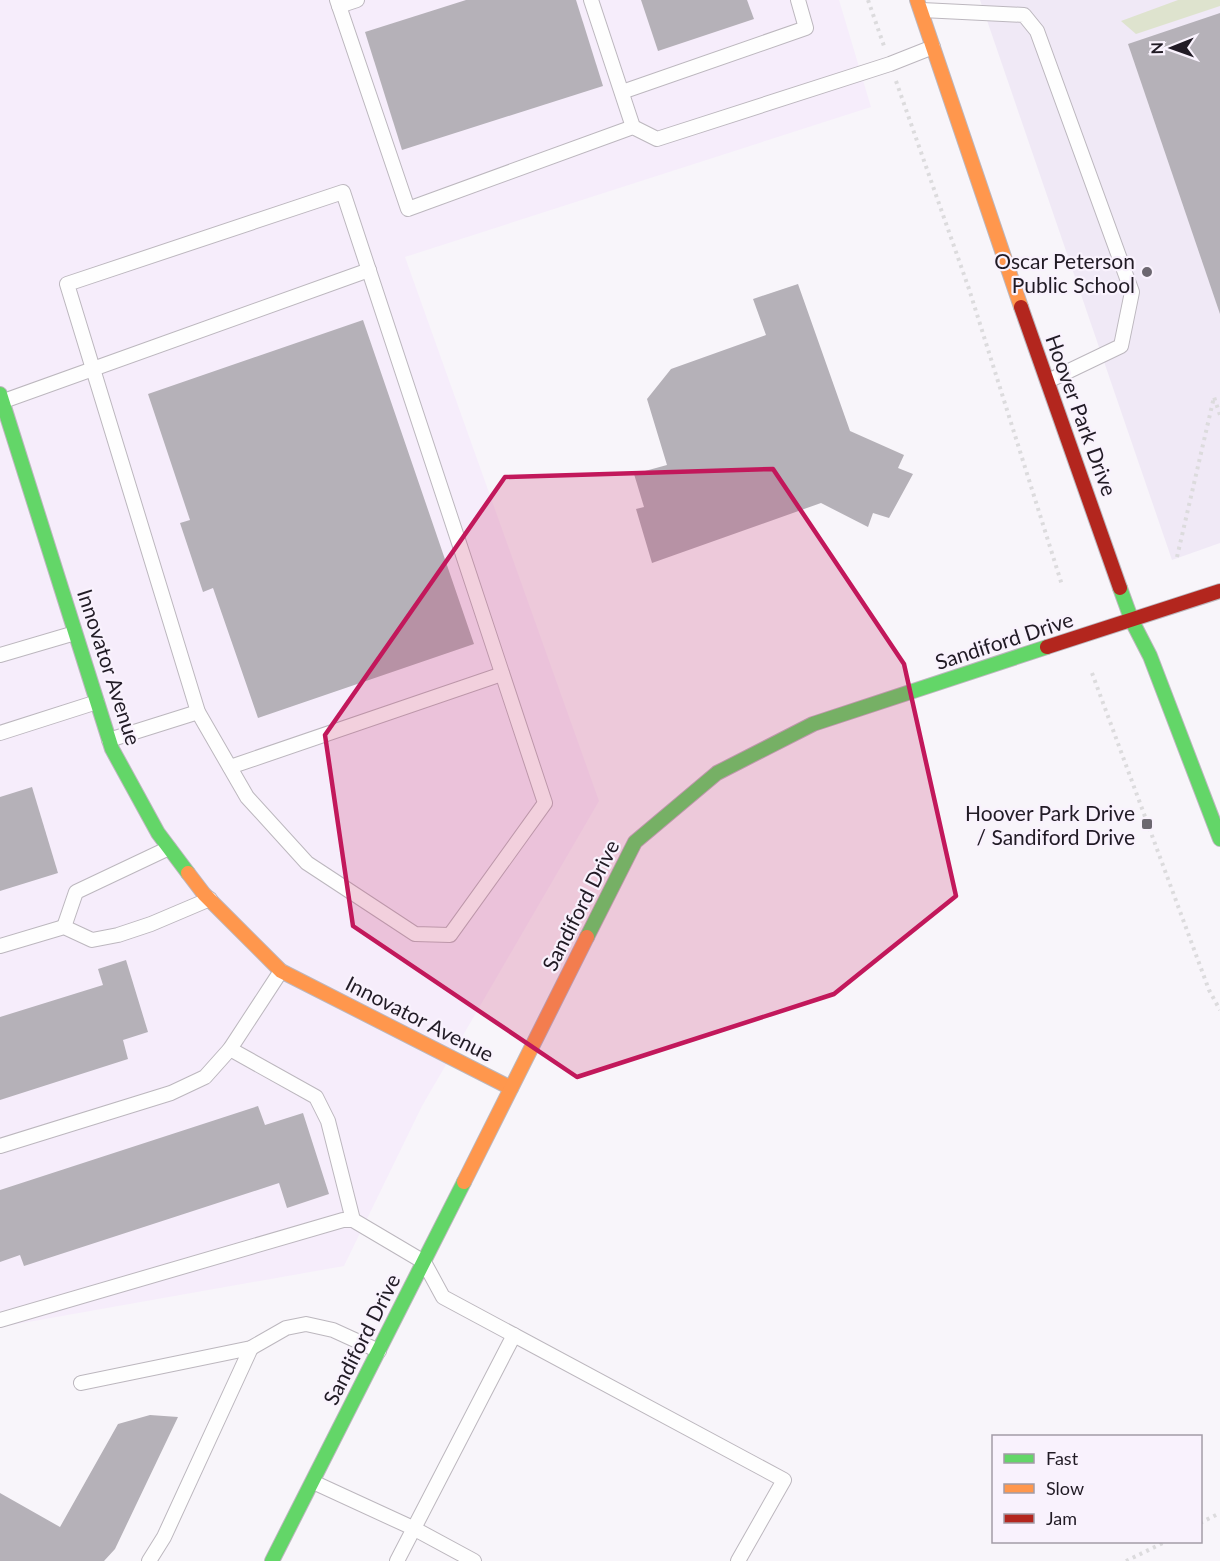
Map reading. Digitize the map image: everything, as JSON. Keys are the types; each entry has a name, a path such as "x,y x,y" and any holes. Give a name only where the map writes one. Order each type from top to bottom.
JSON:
{"street":[{"name":"Hoover Park Drive","path":"919,5 1132,621 1150,656 1220,839"},
{"name":"Innovator Avenue","path":"1,399 15,461 75,633 109,740 158,833 210,899 281,971 512,1088"},
{"name":"Sandiford Drive","path":"272,1561 635,842 717,773 813,724 1220,591"}],"lane":[{"path":"357,0 338,3 408,209 633,127"},
{"path":"591,0 633,127 657,139 890,64 933,47"},
{"path":"622,92 806,28 798,0"},
{"path":"919,5 1024,15 1037,31 1132,292 1121,346 1048,381"},
{"path":"343,192 369,270 545,803 450,935 415,934 307,863 247,797 198,712 68,284 343,192"},
{"path":"1,399 369,270"},
{"path":"0,655 75,633"},
{"path":"230,767 502,674"},
{"path":"0,733 97,702"},
{"path":"109,740 198,712"},
{"path":"64,927 76,892 170,848"},
{"path":"0,946 64,927 92,940 129,931 210,899"},
{"path":"0,1146 171,1093 205,1077 230,1049 281,971"},
{"path":"230,1049 316,1098 328,1120 353,1220"},
{"path":"0,1320 343,1220 353,1220 424,1262 443,1297 784,1480 738,1561"},
{"path":"81,1383 252,1348 286,1328 306,1324 333,1330 379,1351"},
{"path":"397,1561 514,1335"},
{"path":"149,1561 164,1537 252,1348"},
{"path":"313,1482 413,1528 474,1561"}],"path":[{"path":"868,0 969,289 1062,585"},
{"path":"1177,557 1214,397 1220,415"},
{"path":"1092,673 1209,990 1220,1010"},
{"path":"1202,1522 1220,1513"},
{"path":"1126,1561 1162,1543"}],"highlighted area":[{"path":"773,469 904,664 956,896 834,994 577,1077 353,926 325,735 505,477"}],"shaded area":[{"path":"0,0 839,0 871,107 405,257 599,801 422,1106 344,1266 0,1327"},
{"name":"Oscar Peterson Public School","path":"980,0 1220,0 1220,543 1172,560"}],"green space":[{"path":"1178,0 1220,0 1220,6 1136,34 1121,21"}],"building":[{"path":"466,0 576,0 603,86 402,150 365,32"},
{"path":"641,0 747,0 754,19 658,51"},
{"path":"1220,13 1220,314 1128,44"},
{"path":"798,284 850,431 904,455 898,468 913,474 889,518 873,513 868,527 821,503 652,563 636,509 644,507 634,474 667,465 647,399 671,369 766,335 753,299"},
{"path":"363,320 474,644 258,718 213,588 203,592 180,523 190,520 148,394"},
{"path":"32,787 58,873 0,891 0,797"},
{"path":"126,960 148,1032 123,1040 128,1059 0,1100 0,1017 103,985 98,969"},
{"path":"258,1106 265,1125 303,1113 329,1194 287,1208 279,1183 24,1266 20,1255 0,1262 0,1190"},
{"path":"150,1415 178,1417 115,1549 104,1561 0,1561 0,1493 60,1527 118,1424"}],"traffic: fast":[{"path":"0,394 112,749 158,833 188,873"},
{"path":"1120,588 1132,621 1150,656 1220,839"},
{"path":"587,937 635,842 717,773 813,724 1047,647"},
{"path":"272,1561 464,1182"}],"traffic: slow":[{"path":"917,0 1021,307"},
{"path":"188,873 204,894 281,971 511,1088"},
{"path":"464,1182 587,937"}],"traffic: jam":[{"path":"1021,307 1120,588"},
{"path":"1047,647 1220,591"}],"place":[{"name":"Oscar Peterson Public School","path":"1147,272"},
{"name":"Hoover Park Drive / Sandiford Drive","path":"1147,824"}]}
